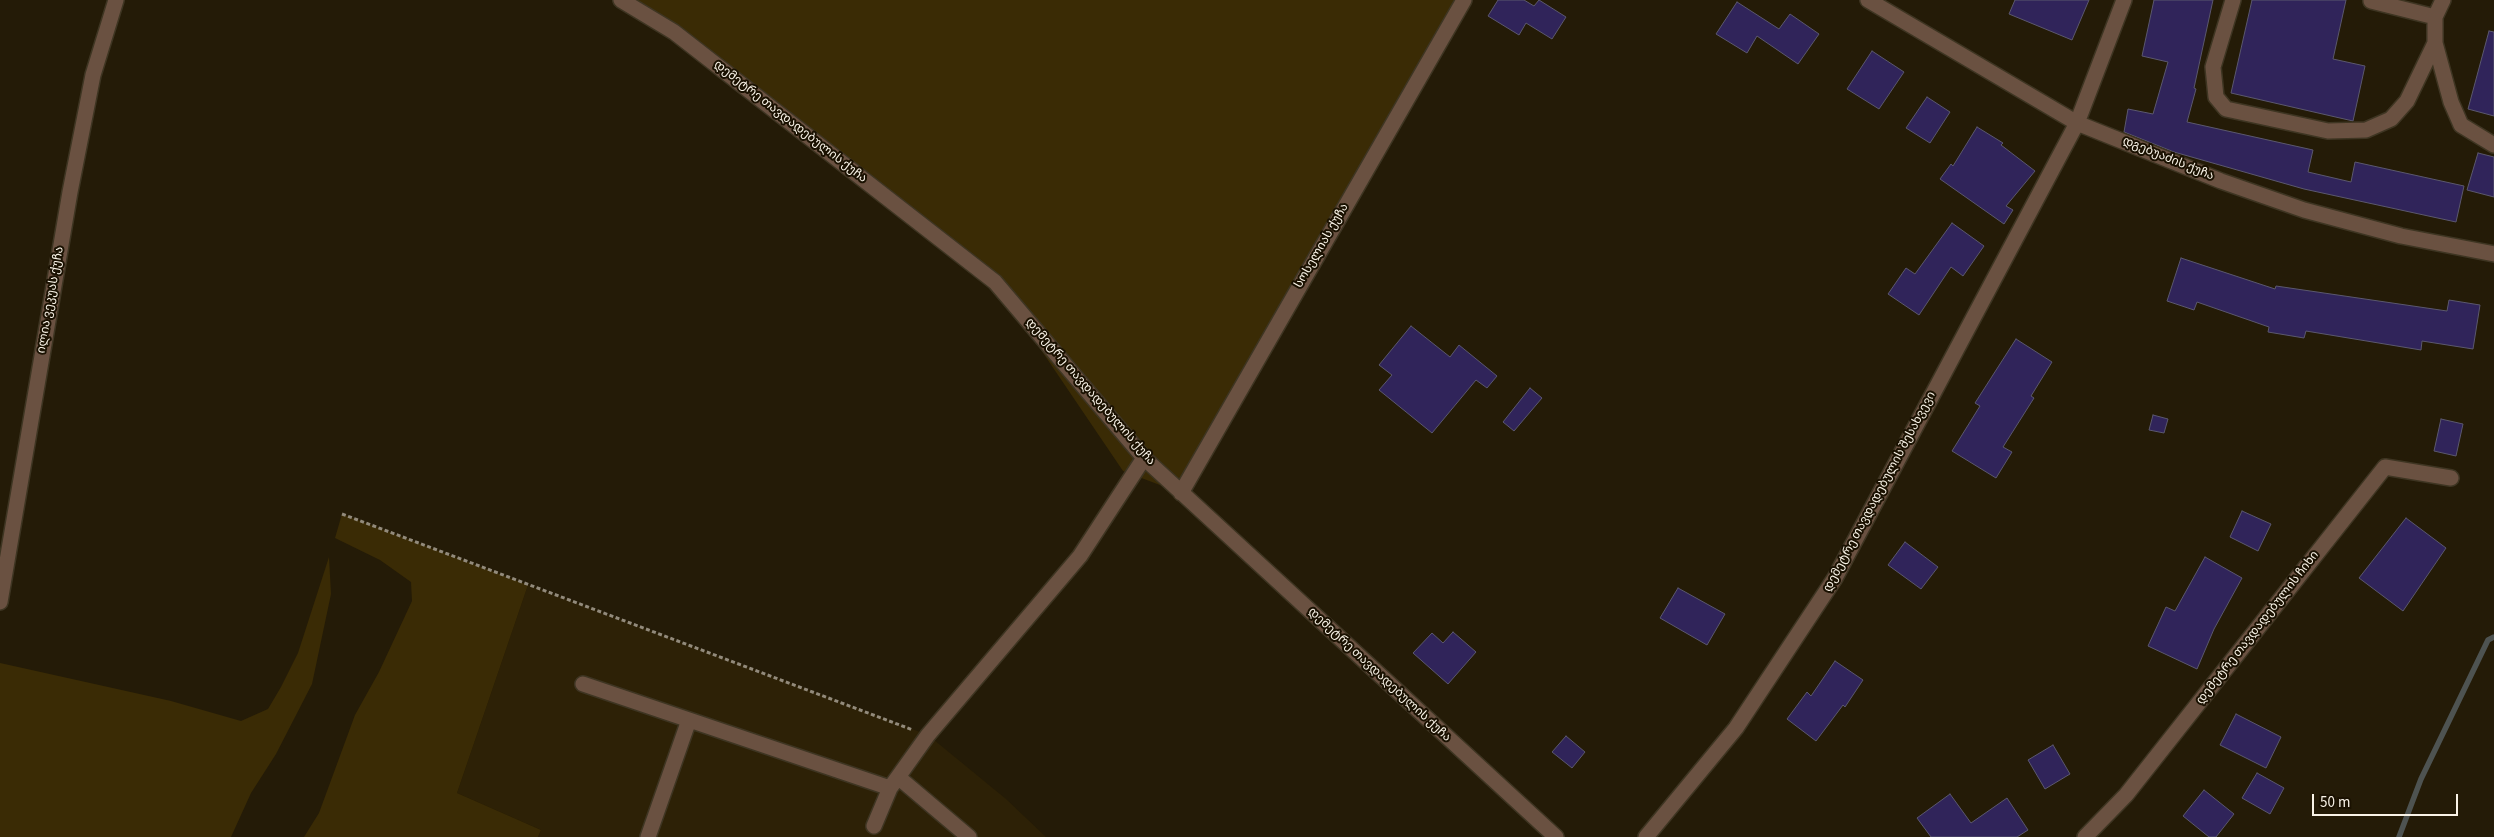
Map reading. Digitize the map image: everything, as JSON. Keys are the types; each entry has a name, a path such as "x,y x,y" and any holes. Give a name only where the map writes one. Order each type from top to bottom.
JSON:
{"street":[{"name":"ილია ვეკუას ქუჩა","path":"0,602 70,192 93,75 116,0"},
{"name":"დემეტრე თავდადებულის ქუჩა","path":"621,0 674,32 995,282 1144,458 1556,837"},
{"name":"სოსელიას ქუჩა","path":"1181,493 1464,0"},
{"name":"დგებუაძის ქუჩა","path":"1868,0 2077,123 2221,181 2304,210 2401,236 2494,254"},
{"name":"დემეტრე თავდადებულის შესახვევი","path":"1646,837 1736,728 1835,578 2077,123 2124,0"},
{"path":"2233,0 2213,67 2216,97 2226,109 2309,127 2328,130 2366,130 2391,118 2407,101 2435,43"},
{"path":"2443,0 2435,17 2435,43 2451,102 2461,125 2494,145"},
{"path":"2371,1 2435,17"},
{"path":"874,826 894,782 928,735 1080,556 1144,458"},
{"name":"დემეტრე თავდადებულის ჩიხი","path":"2085,837 2126,795 2385,467 2451,478"},
{"path":"583,684 689,720 894,782 969,837"},
{"path":"648,837 689,720"}],"path":[{"path":"342,514 928,735"}],"shaded area":[{"path":"621,0 1464,0 1181,493 1123,471 995,282"},
{"path":"342,514 528,585 457,793 541,830 538,837 304,837 319,813 355,715 379,672 412,601 411,582 380,560 335,538"},
{"path":"329,557 331,594 312,684 276,754 251,793 231,837 0,837 0,663 171,701 241,721 268,709 281,687 298,653"},
{"path":"528,585 928,735 1006,799 1046,837 538,837 541,830 457,793"}],"building":[{"path":"1498,0 1524,0 1534,6 1539,0 1566,17 1552,39 1526,23 1519,35 1488,16"},
{"path":"2015,0 2089,0 2072,40 2009,14"},
{"path":"2154,0 2213,0 2194,88 2196,89 2187,122 2313,150 2308,172 2351,182 2355,162 2464,186 2456,222 2304,189 2174,152 2124,132 2128,109 2153,114 2168,62 2142,56"},
{"path":"2252,0 2346,0 2333,59 2365,66 2353,121 2231,93"},
{"path":"1737,2 1779,29 1790,14 1819,34 1798,64 1757,36 1747,53 1716,34"},
{"path":"2489,31 2494,32 2494,116 2468,109"},
{"path":"1872,51 1904,72 1879,109 1847,89"},
{"path":"1927,97 1950,112 1930,143 1906,128"},
{"path":"1977,127 2003,143 2001,145 2035,171 2006,206 2013,210 2004,224 1940,179 1951,164 1953,166"},
{"path":"2478,153 2494,157 2494,197 2467,190"},
{"path":"1952,223 1984,246 1963,276 1951,267 1919,315 1888,294 1906,268 1915,274"},
{"path":"2181,258 2275,289 2276,286 2447,311 2449,300 2480,305 2473,349 2422,341 2421,350 2306,331 2304,338 2268,332 2269,327 2197,302 2194,310 2167,301"},
{"path":"1411,326 1450,357 1459,345 1497,376 1487,388 1476,380 1432,433 1379,390 1392,375 1379,365"},
{"path":"2016,339 2052,362 2031,396 2034,398 2003,447 2012,452 1996,478 1952,451 1980,406 1975,403"},
{"path":"1530,388 1542,398 1514,431 1503,422"},
{"path":"2153,415 2168,419 2164,433 2149,430"},
{"path":"2441,419 2463,424 2456,456 2434,451"},
{"path":"2242,511 2271,524 2258,551 2230,537"},
{"path":"2406,518 2446,548 2403,611 2359,578"},
{"path":"1905,542 1938,567 1921,589 1888,565"},
{"path":"2205,557 2242,578 2214,629 2197,669 2148,646 2166,607 2175,611"},
{"path":"1678,588 1725,614 1707,645 1660,618"},
{"path":"1453,632 1476,652 1448,684 1413,653 1432,633 1443,643"},
{"path":"1835,661 1863,680 1845,707 1843,705 1816,741 1787,719 1807,692 1811,696"},
{"path":"2236,714 2281,737 2266,768 2220,745"},
{"path":"1566,736 1585,752 1572,768 1552,752"},
{"path":"2053,745 2070,774 2045,789 2028,760"},
{"path":"2257,773 2284,788 2270,814 2242,798"},
{"path":"2204,790 2234,814 2216,837 2209,837 2183,816"},
{"path":"1950,794 1971,823 2007,798 2028,830 2017,837 1931,837 1917,818"}],"waterway":[{"path":"2399,837 2421,779 2488,640 2494,637"}]}
